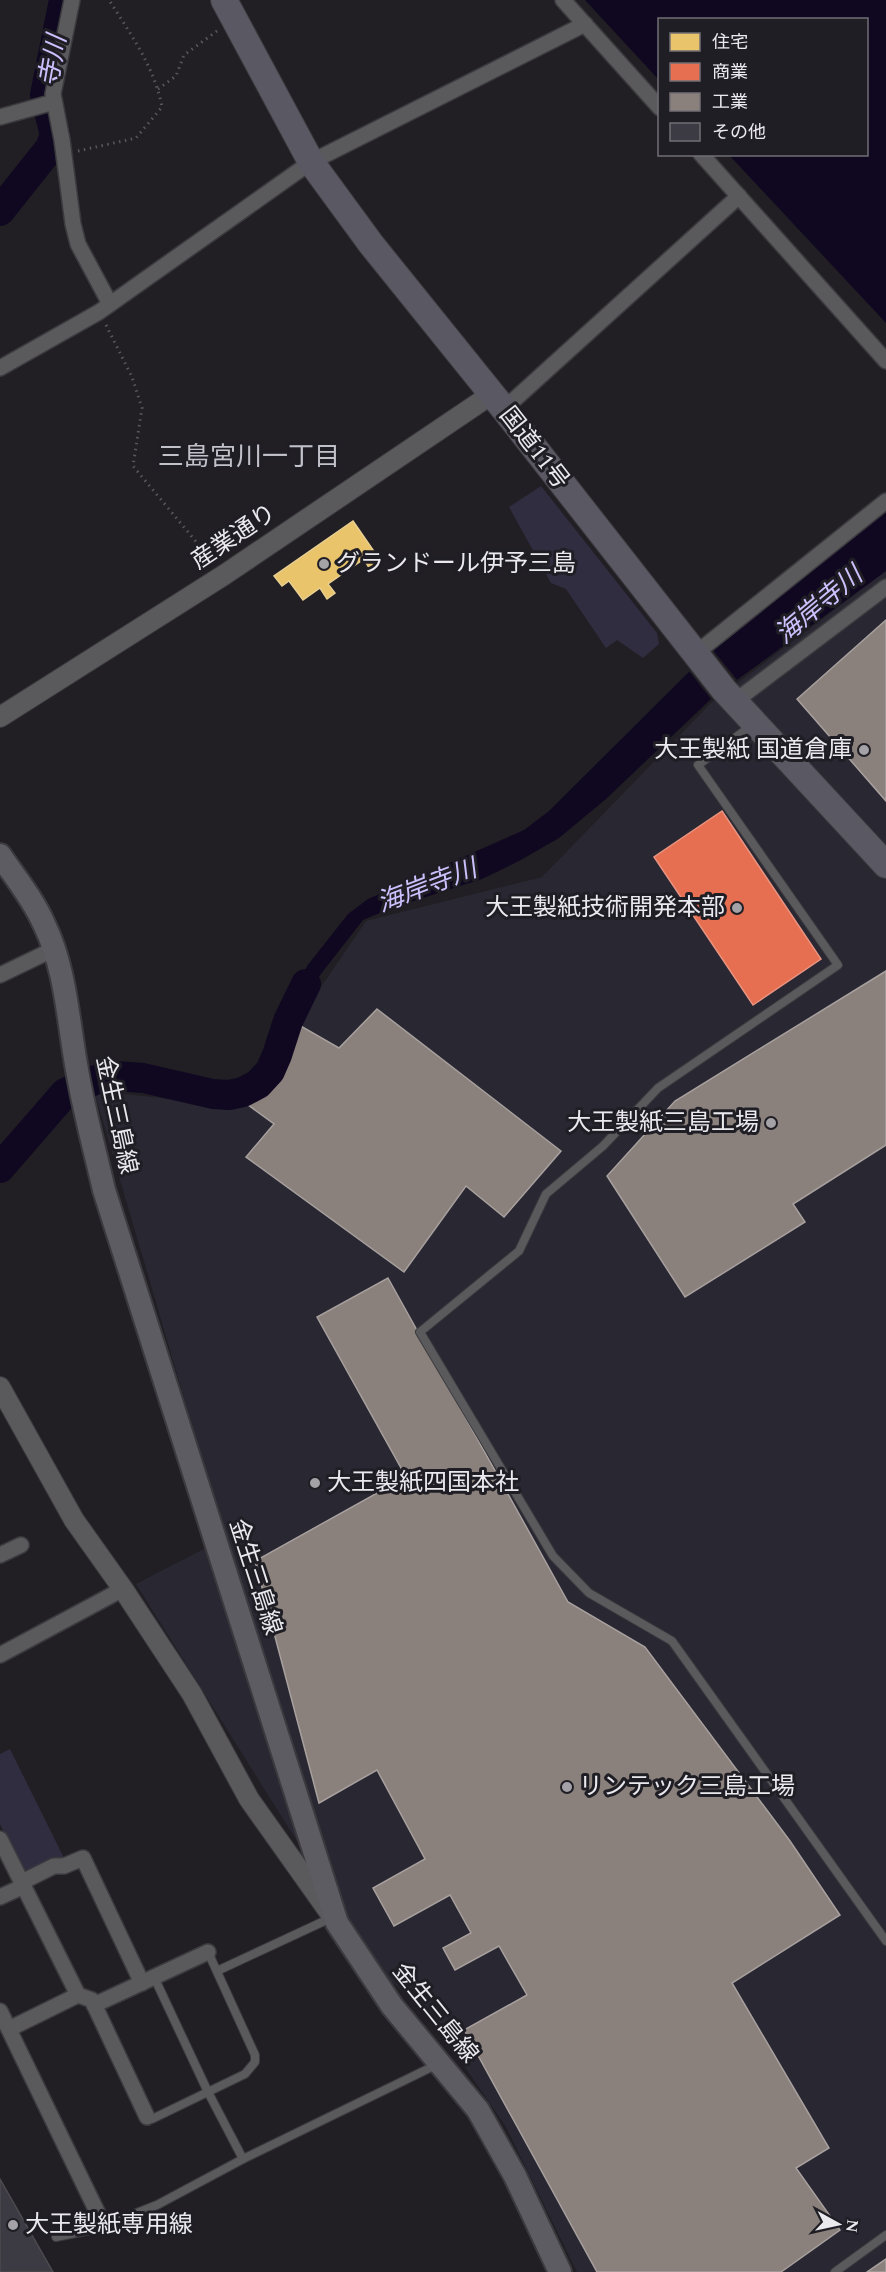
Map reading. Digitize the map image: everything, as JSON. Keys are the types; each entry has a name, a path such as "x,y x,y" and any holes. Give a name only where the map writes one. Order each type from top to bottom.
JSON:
{"highway":[{"name":"国道11号","path":"229,10 311,162 370,244 498,401 729,696 886,865"}],"main road":[{"name":"金生三島線","path":"0,855 38,913 54,949 64,988 77,1072 104,1190 335,1920 392,2006 478,2110 497,2142 560,2272"}],"street":[{"path":"72,0 53,94 78,244 105,308"},
{"path":"563,0 658,106"},
{"path":"0,368 105,308 311,162 585,24"},
{"path":"0,117 54,102"},
{"path":"703,156 886,361"},
{"path":"498,401 739,196"},
{"name":"産業通り","path":"0,717 498,401"},
{"path":"697,657 886,501"},
{"path":"729,696 886,587"},
{"path":"0,975 54,949"},
{"path":"0,1387 5,1409 74,1520 123,1589 192,1695 249,1799 335,1920"},
{"path":"0,1555 21,1545"},
{"path":"0,1654 123,1589"},
{"path":"0,1839 78,1995 92,2000 147,2117"},
{"path":"0,1897 54,1866 64,1866 83,1858 148,1980"},
{"path":"94,2005 208,1952"},
{"path":"9,2029 78,1995"},
{"path":"0,2012 104,2226"}],"lane":[{"path":"753,724 698,765 838,965 658,1088 603,1146 546,1194 519,1251 420,1332 553,1556 589,1593 672,1641 886,1941"},
{"path":"217,1971 335,1920"},
{"path":"147,2117 152,2119 245,2074 255,2062 255,2055 208,1952"},
{"path":"148,1980 243,2159"},
{"path":"56,2237 104,2226 157,2205 243,2159 440,2063"},
{"path":"835,2272 886,2235"}],"path":[{"path":"64,155 136,138 162,107 158,89 128,30 109,0"},
{"path":"158,89 176,75 184,55 202,40 229,10"},
{"path":"105,308 142,408 133,466 224,575"}],"shaded area":[{"path":"541,486 657,633 659,644 643,658 617,640 606,648 566,589 551,583 509,507"},
{"path":"886,571 886,2272 577,2272 506,2127 425,2009 388,1979 305,1854 136,1584 225,1538 94,1091 240,1106 366,921 542,877 711,703"},
{"path":"10,1749 64,1858 28,1872 23,1872 0,1824 0,1754"}],"water":[{"path":"585,0 886,0 886,323 730,156 868,156 868,18 658,18 658,79"},
{"path":"886,511 886,571 711,699 606,799 559,838 482,879 392,908 363,920 317,979 301,1023 288,1021 285,1018 307,966 348,914 368,899 524,830 549,811 712,649"}],"pier":[{"path":"712,649 737,680 711,699 689,671"}],"building: 住宅":[{"name":"グランドール伊予三島","path":"353,521 380,560 369,568 364,559 328,584 335,593 327,599 320,588 303,600 289,581 282,586 274,576"}],"building: 商業":[{"name":"大王製紙技術開発本部","path":"722,811 821,959 753,1005 654,857"}],"building: 工業":[{"name":"大王製紙 国道倉庫","path":"886,620 886,801 797,699"},
{"name":"大王製紙三島工場","path":"886,971 886,1145 793,1204 805,1222 685,1297 607,1176 675,1101"},
{"name":"大王製紙三島工場","path":"377,1009 561,1151 504,1217 466,1186 404,1272 246,1157 274,1124 244,1102 277,1072 294,1022 339,1048"},
{"name":"リンテック三島工場","path":"388,1278 568,1602 645,1647 790,1841 840,1915 732,1983 829,2148 796,2168 840,2230 781,2272 597,2272 464,2030 527,1995 499,1946 455,1970 443,1948 471,1933 450,1895 394,1926 373,1888 425,1859 377,1770 319,1803 255,1561 406,1477 317,1317"},
{"path":"886,2259 886,2272 867,2272"}],"building: その他":[{"name":"大王製紙専用線","path":"0,2179 53,2272 0,2272"}],"waterway":[{"name":"寺川","path":"0,211 50,148 55,135 45,95 64,0"},
{"name":"海岸寺川","path":"0,1168 65,1093 95,1080 116,1076 143,1078 213,1094 229,1095 243,1092 258,1084 270,1071 288,1021 306,984"}],"place":[{"name":"グランドール伊予三島","path":"324,564"},
{"name":"大王製紙 国道倉庫","path":"864,750"},
{"name":"大王製紙技術開発本部","path":"737,908"},
{"name":"大王製紙三島工場","path":"771,1123"},
{"name":"大王製紙四国本社","path":"315,1483"},
{"name":"リンテック三島工場","path":"567,1787"},
{"name":"大王製紙専用線","path":"13,2225"}],"district":[{"name":"三島宮川一丁目","path":"249,457"}]}
